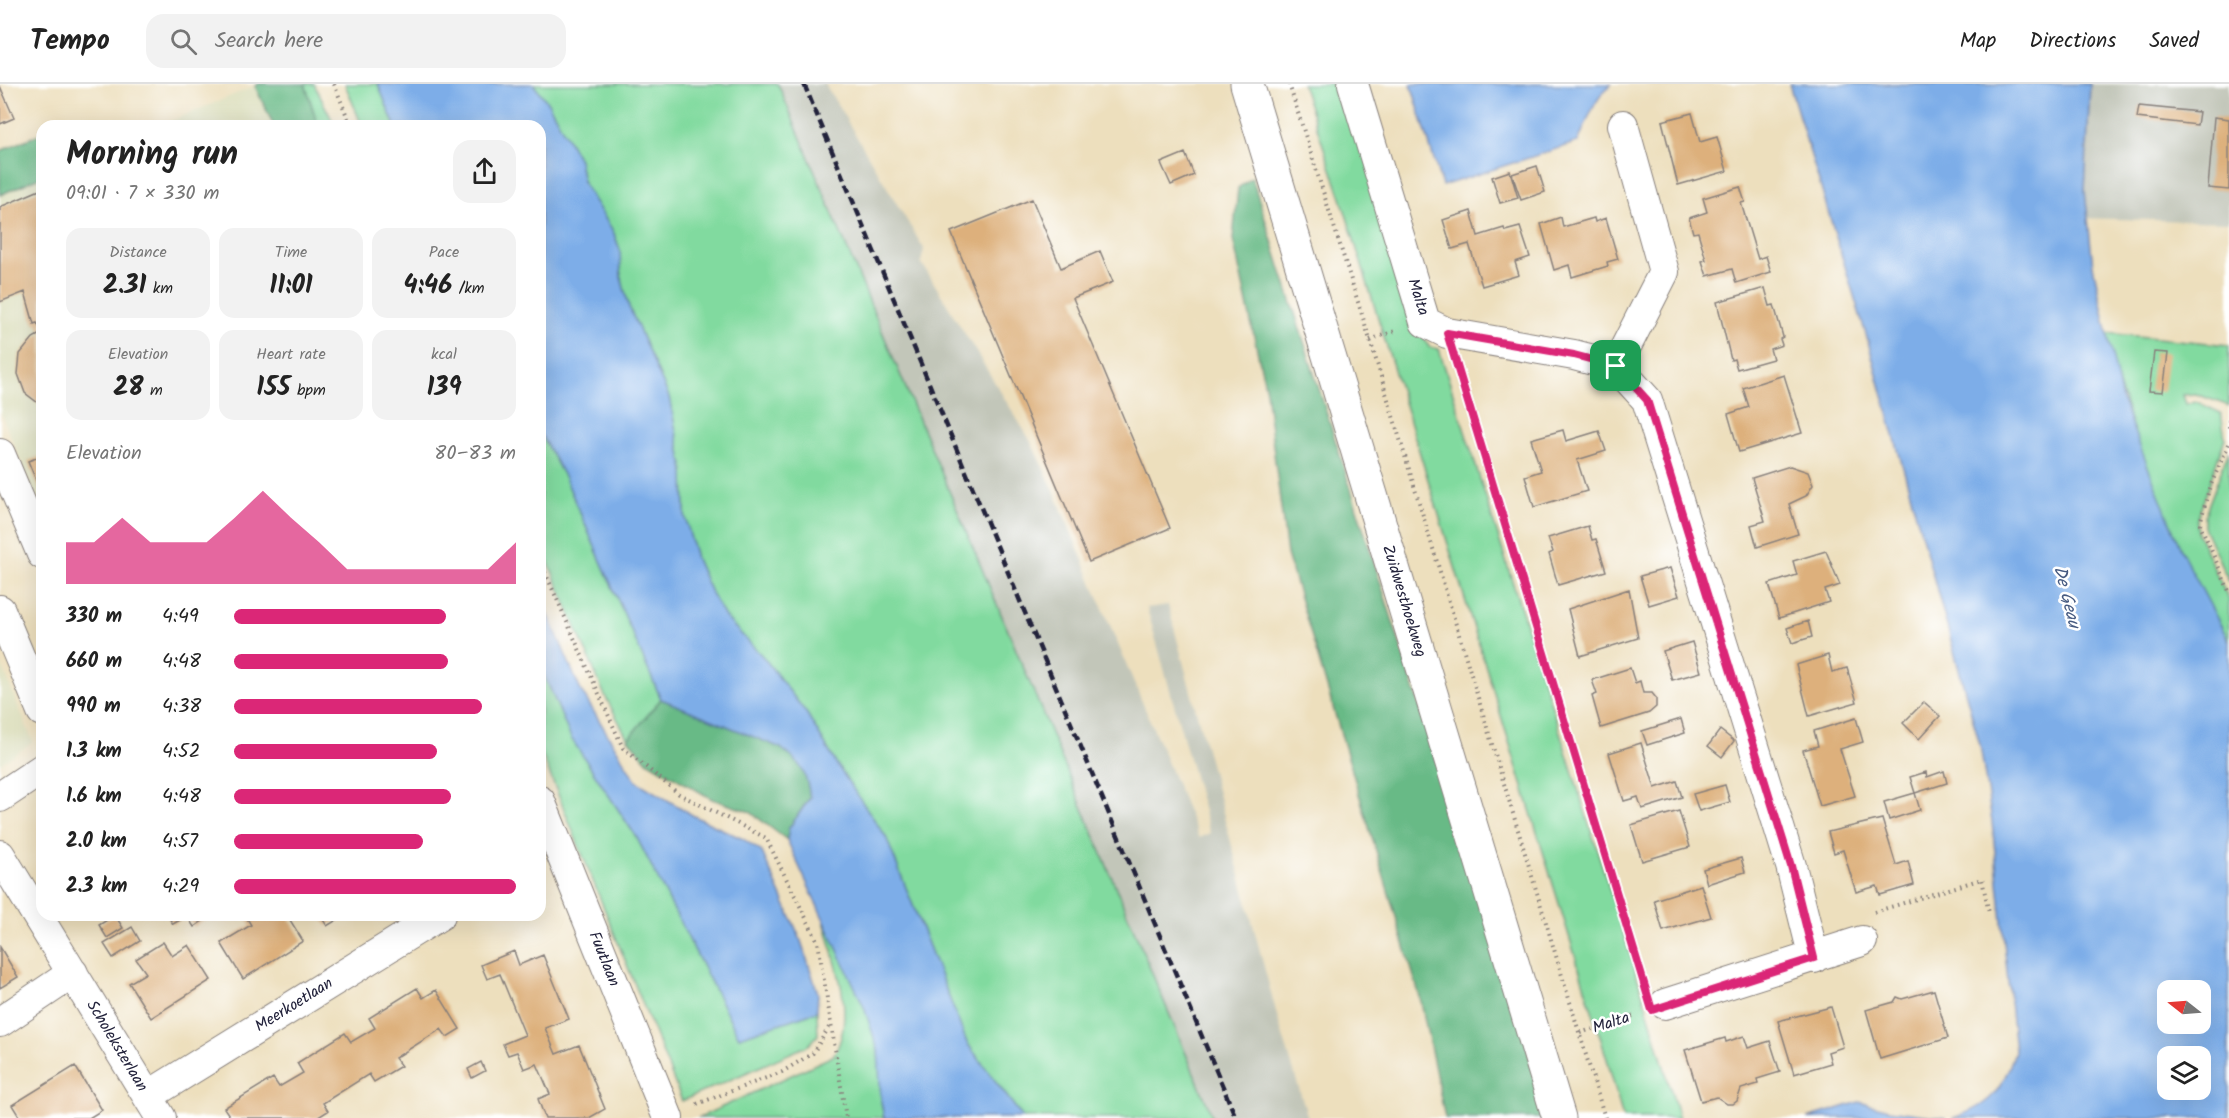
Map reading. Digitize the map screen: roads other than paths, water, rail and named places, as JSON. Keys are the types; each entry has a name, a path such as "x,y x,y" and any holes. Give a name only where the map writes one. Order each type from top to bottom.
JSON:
{"main road":[{"name":"Zuidwesthoekweg","path":"1247,84 1559,1118"}],"street":[{"name":"Malta","path":"1353,84 1425,322 1447,333 1574,355 1616,366"},
{"path":"1623,125 1664,272 1616,366 1647,400 1791,866 1814,958"},
{"path":"0,454 36,540"},
{"path":"0,610 36,697"},
{"path":"0,797 36,773"},
{"name":"Fuutlaan","path":"546,832 549,848 668,1116"},
{"name":"Scholeksterlaan","path":"0,855 36,913"},
{"name":"Scholeksterlaan","path":"41,921 154,1107"},
{"name":"Meerkoetlaan","path":"154,1107 431,921"},
{"path":"1658,1007 1862,941"},
{"path":"0,1022 73,973"}],"water":[{"path":"378,84 533,84 548,103 579,160 583,183 613,231 620,250 621,277 629,307 669,397 684,471 685,516 696,559 712,595 725,617 764,658 807,714 839,768 886,837 967,1043 1023,1118 884,1118 878,1050 864,1007 787,840 789,828 810,798 802,769 781,748 661,699 565,478 546,444 546,120 393,120"},
{"path":"1411,84 1611,84 1595,104 1578,142 1442,186"},
{"name":"De Geau","path":"1789,84 2090,84 2085,191 2093,266 2122,401 2181,550 2229,641 2229,1118 1953,1118 1977,1107 1994,1094 2006,1076 2015,1051 1992,822 1980,745 1867,338"},
{"path":"546,609 580,689 636,781 694,816 743,839 762,852 800,938 818,993 817,1011 739,1037 637,838 571,738 546,679"},
{"path":"1859,1102 1889,1110 1947,1118 1808,1118"}],"railway":[{"path":"804,84 1236,1118"}]}
